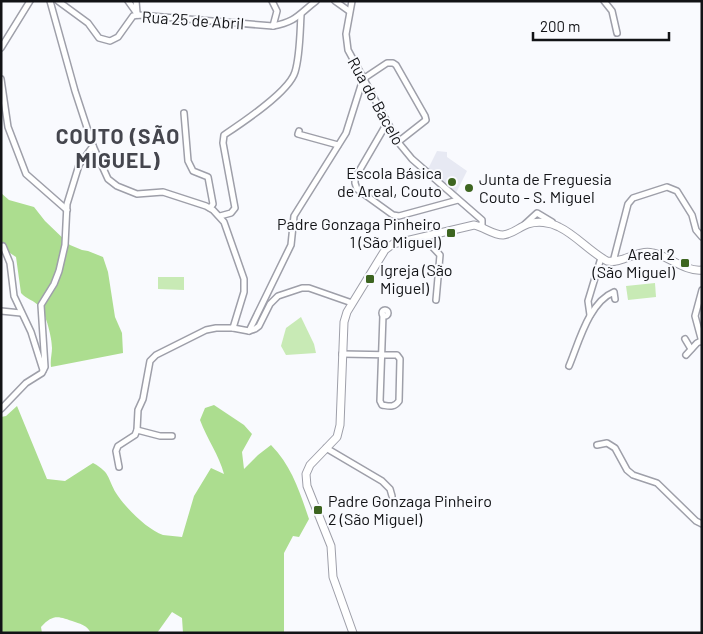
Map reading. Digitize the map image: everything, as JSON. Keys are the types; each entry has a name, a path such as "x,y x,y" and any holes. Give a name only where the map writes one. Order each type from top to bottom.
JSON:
{"main road":[{"path":"353,633 332,577 331,546 307,486 306,474 310,465 337,436 340,425 344,322 352,303 385,250 393,244 474,225 482,226 490,232 501,235 511,234 528,224 543,222 559,227 601,258 613,262 644,252 654,253 692,269 702,270"}],"street":[{"path":"1,48 30,1"},
{"path":"50,1 75,91 93,146 108,179 117,186 137,194 163,192 210,208 224,222 244,279 244,292 232,328"},
{"name":"Rua 25 de Abril","path":"58,1 88,23 99,38 110,41 118,37 133,16 138,15 273,26 287,24 316,1"},
{"path":"128,1 138,15"},
{"path":"136,1 138,15"},
{"path":"272,1 277,11 273,26"},
{"path":"335,1 349,11"},
{"name":"Rua do Bacelo","path":"352,1 349,11 346,42 348,50 398,142 412,159 482,220 482,226"},
{"path":"604,1 612,11 617,33"},
{"path":"220,216 231,213 235,208 223,143 224,135 260,110 291,81 295,72 301,14"},
{"path":"249,331 291,245 294,216 346,133 363,79 387,63 396,65 426,120 398,142"},
{"path":"1,79 8,127 26,174 67,210"},
{"path":"184,113 188,162 193,171 208,178 213,204 210,208"},
{"path":"388,123 355,178 357,189 393,215 399,216 458,200"},
{"path":"299,132 298,134 338,145"},
{"path":"1,409 26,383 39,375 43,370 45,362 41,305 54,284 59,271 64,245 67,204 80,165 93,146"},
{"path":"613,262 628,204 633,198 667,187 676,191 692,216 696,230 702,237"},
{"path":"473,212 474,225"},
{"path":"423,237 440,254 436,300"},
{"path":"3,246 10,263 14,296 31,332 43,370"},
{"path":"590,316 588,302 601,258"},
{"path":"119,467 116,451 118,446 134,435 137,430 138,410 143,399 150,362 156,355 206,330 232,328 249,331 259,326 270,304 278,296 302,288 309,288 352,303"},
{"path":"686,355 701,342 695,316 702,290"},
{"path":"569,366 590,316 599,301 614,292 615,299"},
{"path":"1,311 21,313"},
{"path":"342,354 381,355 397,355 400,359 399,401 394,406 382,405 380,402 381,355 383,315"},
{"path":"685,339 691,349"},
{"path":"137,430 160,436 172,436"},
{"path":"597,445 607,443 615,448 627,470 633,475 657,483 702,524"},
{"path":"326,448 382,481 390,489 392,496"}],"shaded area":[{"name":"Escola Básica de Areal, Couto","path":"437,151 447,152 447,157 467,171 456,193 428,169"}],"green space":[{"path":"1,193 9,200 34,207 45,221 70,245 103,257 108,272 115,317 122,333 123,353 51,367 52,344 42,310 21,293 16,257 1,247"},
{"path":"158,277 184,277 184,290 158,289"},
{"path":"655,283 656,297 628,300 626,286"},
{"path":"301,317 314,344 316,353 286,355 281,346 286,328"},
{"path":"214,405 244,425 252,434 242,452 244,469 271,445 278,453 290,471 309,519 299,537 293,536 284,553 284,633 183,633 182,618 172,612 157,633 91,633 88,628 82,625 57,617 41,627 42,633 1,633 1,417 6,416 17,406 47,479 65,481 93,463 103,470 122,501 145,524 163,535 182,537 194,496 211,468 224,474 200,420 205,408"}],"place":[{"name":"Escola Básica de Areal, Couto","path":"452,182"},
{"name":"Junta de Freguesia Couto - S. Miguel","path":"469,188"},
{"name":"Padre Gonzaga Pinheiro 1 (São Miguel)","path":"451,233"},
{"name":"Areal 2 (São Miguel)","path":"685,263"},
{"name":"Igreja (São Miguel)","path":"370,279"},
{"name":"Padre Gonzaga Pinheiro 2 (São Miguel)","path":"318,510"}],"district":[{"name":"COUTO (SÃO MIGUEL)","path":"118,149"}]}
